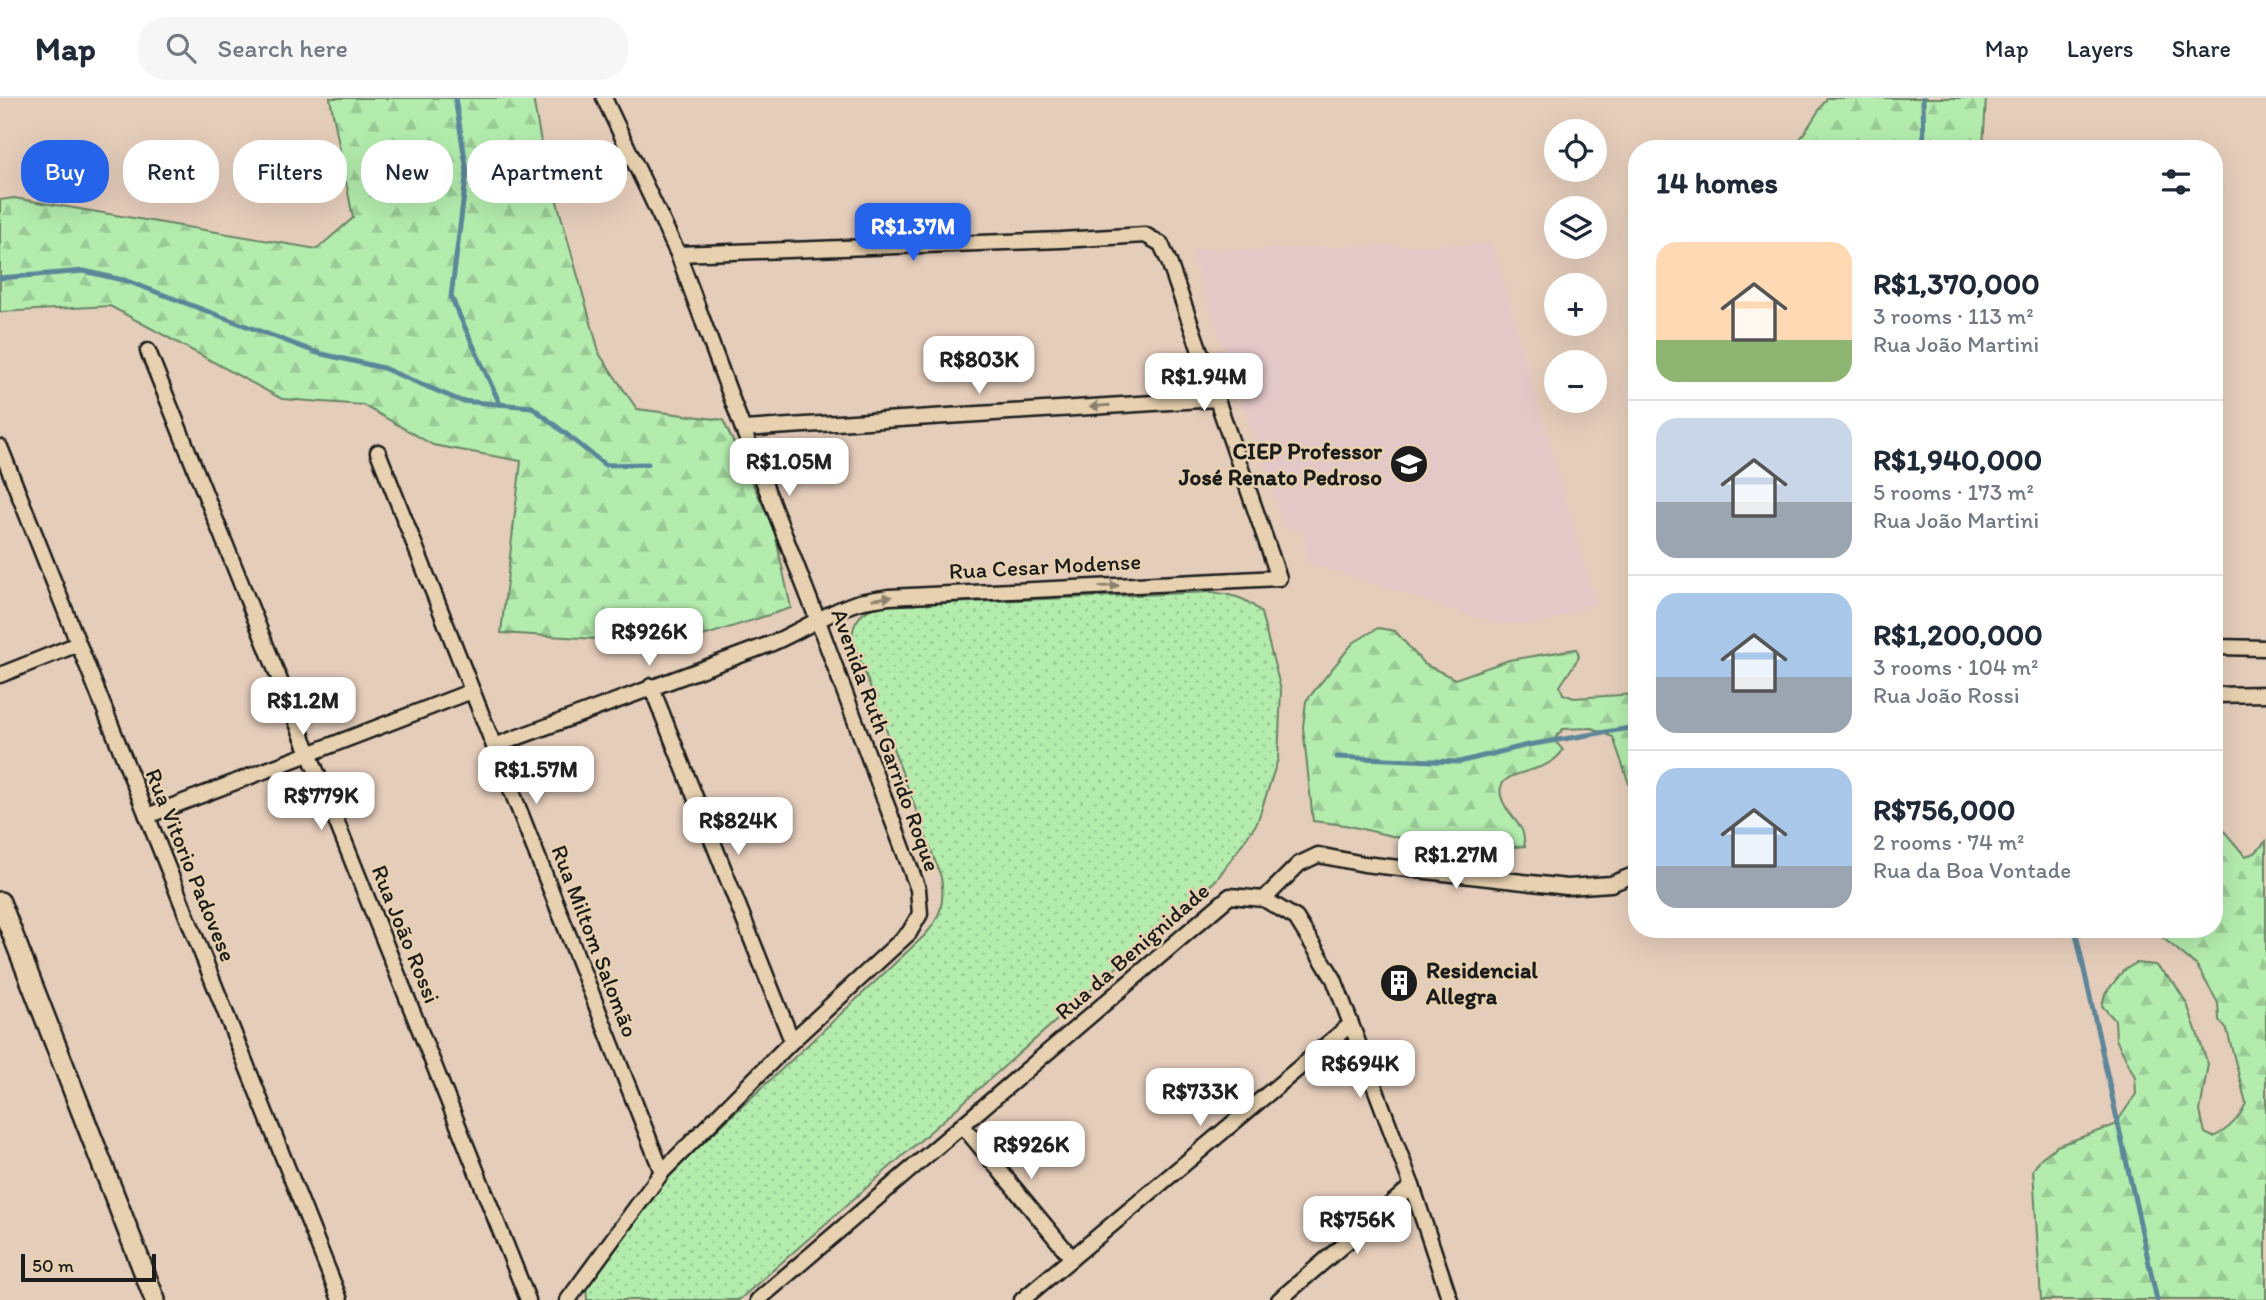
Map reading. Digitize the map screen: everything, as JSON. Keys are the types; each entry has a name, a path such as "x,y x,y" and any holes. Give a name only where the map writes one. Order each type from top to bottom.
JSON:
{"street":[{"name":"Avenida Ruth Garrido Roque","path":"568,1300 662,1172 792,1041 909,933 920,914 918,889 678,254 604,98"},
{"path":"678,254 1145,235 1161,244 1169,262 1217,399 743,429"},
{"name":"Rua João Rossi","path":"148,351 528,1300"},
{"name":"Rua Cesar Modense","path":"494,746 770,644 858,602 888,597 1279,578 1217,399"},
{"name":"Rua Vitorio Padovese","path":"0,447 340,1300"},
{"name":"Rua Miltom Salomão","path":"378,452 662,1172"},
{"path":"0,675 78,643"},
{"path":"2223,647 2266,648"},
{"path":"651,687 792,1041"},
{"path":"147,816 472,691"},
{"path":"2223,695 2266,694"},
{"path":"1264,900 1299,864 1318,855 1364,864 1567,887 1611,884 1628,877"},
{"name":"Rua da Benignidade","path":"758,1300 1230,896 1264,900 1296,918 1334,979 1412,1186 1450,1300"},
{"path":"0,902 155,1300"},
{"path":"1022,1300 1350,1025"},
{"path":"964,1126 1072,1258"},
{"path":"1279,1300 1412,1186"}],"shaded area":[{"name":"CIEP Professor José Renato Pedroso","path":"1492,244 1595,604 1546,622 1506,624 1466,614 1306,561 1304,531 1285,527 1242,400 1250,383 1246,373 1229,362 1191,251"}],"green space":[{"path":"330,98 533,98 541,140 467,140 467,203 557,203 600,355 637,409 723,420 774,529 791,608 678,644 501,633 521,461 433,445 363,405 282,399 110,306 0,312 0,200 14,198 21,199 21,203 44,203 317,249 353,218 347,187 347,140 338,140"},
{"path":"1827,98 1986,98 1984,140 1800,140"},
{"path":"1212,592 1245,600 1261,613 1281,690 1278,759 1257,823 1217,879 739,1300 587,1300 586,1285 674,1170 924,936 938,916 942,902 941,877 852,638 859,618 877,606"},
{"path":"1378,628 1395,631 1424,664 1455,679 1509,660 1577,649 1579,657 1560,686 1563,694 1574,698 1628,695 1628,781 1613,737 1592,728 1563,729 1554,740 1563,750 1556,758 1548,764 1511,777 1504,781 1501,787 1500,793 1507,809 1522,830 1525,846 1460,852 1345,825 1313,821 1303,727 1306,701 1353,643"},
{"path":"2223,831 2245,856 2255,853 2266,841 2266,1300 2041,1300 2033,1170 2041,1158 2057,1146 2115,1125 2136,1094 2135,1077 2116,1039 2115,1020 2102,1006 2105,994 2123,971 2136,963 2155,965 2174,983 2187,1004 2208,1064 2200,1111 2205,1133 2213,1137 2224,1131 2237,1119 2246,1103 2227,1030 2219,1020 2218,1003 2197,966 2163,938 2223,938"}],"waterway":[{"path":"455,98 467,171 451,297 500,404"},
{"path":"1923,98 1924,140"},
{"path":"0,278 84,271 127,281 318,353 383,368 461,401 532,407 605,465 648,464"},
{"path":"1337,757 1459,762 1528,745 1628,728"},
{"path":"2077,938 2157,1300"}],"place":[{"name":"CIEP Professor José Renato Pedroso","path":"1409,464"},
{"name":"Residencial Allegra","path":"1399,983"}]}
